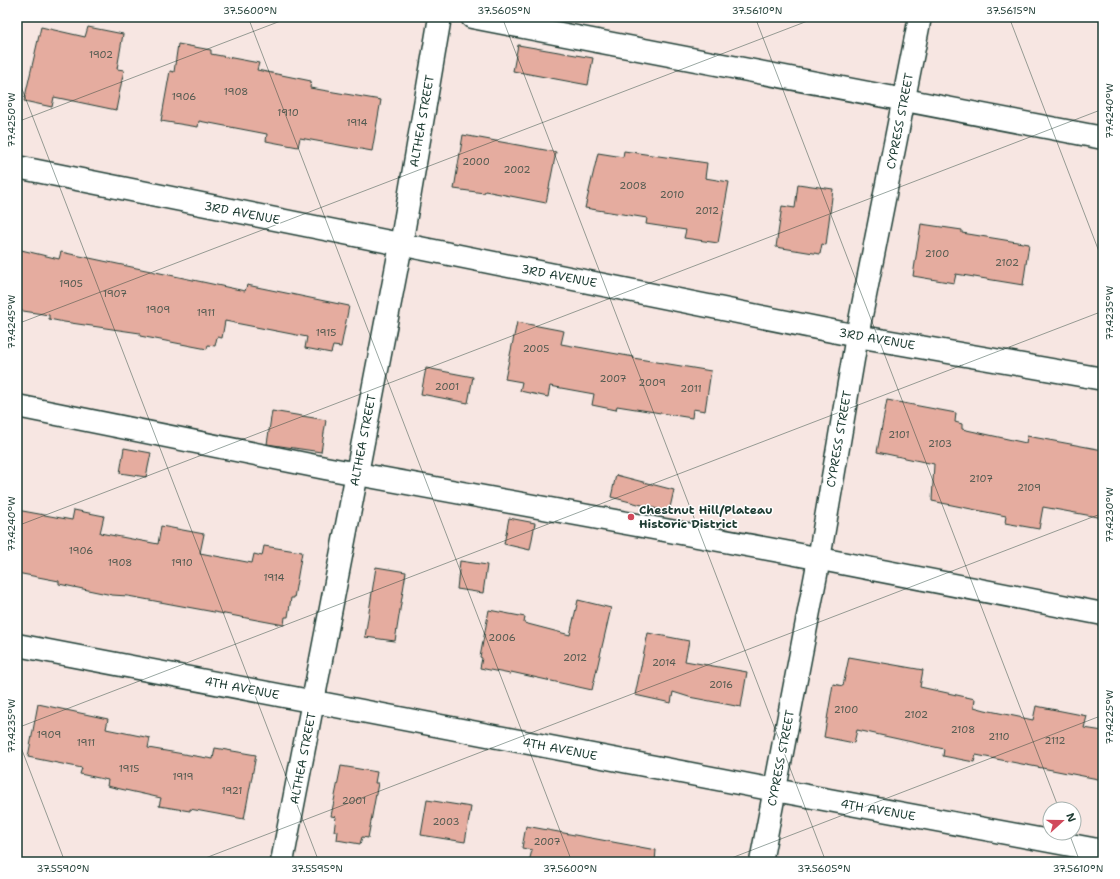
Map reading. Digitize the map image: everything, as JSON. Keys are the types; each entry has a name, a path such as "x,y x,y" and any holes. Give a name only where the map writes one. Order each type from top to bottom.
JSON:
{"street":[{"name":"ALTHEA STREET","path":"282,862 401,245 440,17"},
{"path":"472,17 1103,138"},
{"name":"CYPRESS STREET","path":"761,862 819,559 857,336 920,17"},
{"name":"3RD AVENUE","path":"17,168 857,336 1103,379"},
{"path":"17,406 357,474 819,559 1103,614"},
{"name":"4TH AVENUE","path":"17,645 1103,851"}],"building":[{"path":"41,27 85,37 88,27 123,34 117,69 124,70 116,110 54,97 52,107 24,101"},
{"path":"178,44 211,50 211,54 259,63 257,70 311,81 310,88 381,100 372,151 300,138 298,147 266,141 267,134 199,121 198,127 161,121 170,71 174,72"},
{"path":"518,45 593,58 588,85 513,71"},
{"path":"463,135 556,152 546,203 485,191 484,193 454,189"},
{"path":"624,151 707,163 705,178 729,182 718,243 684,238 686,230 646,224 647,218 585,208 598,153 623,157"},
{"path":"798,184 833,189 826,245 822,244 820,254 776,247 782,206 795,208"},
{"path":"921,224 962,230 962,233 1029,244 1023,285 956,274 954,283 913,276"},
{"path":"17,249 59,259 61,252 245,291 247,285 349,306 341,347 333,346 331,353 305,348 307,337 225,321 222,338 217,337 215,346 208,345 207,349 140,336 140,333 49,319 49,315 17,310"},
{"path":"517,322 564,331 561,344 711,371 705,411 693,409 692,418 617,406 616,410 592,405 594,394 550,386 548,397 520,391 522,382 505,379"},
{"path":"426,368 473,377 468,403 421,394"},
{"path":"887,400 956,413 955,422 962,424 962,429 1026,443 1027,436 1103,450 1103,518 1043,507 1039,529 1005,523 1006,516 932,501 934,464 877,452"},
{"path":"272,411 326,420 321,452 267,444"},
{"path":"124,448 151,453 146,477 120,473"},
{"path":"616,475 674,490 669,512 611,497"},
{"path":"17,510 72,520 74,510 104,516 100,533 158,544 161,526 204,534 200,553 252,563 254,554 262,556 264,546 302,552 294,598 291,598 288,617 285,617 284,625 128,596 112,595 59,584 59,581 17,573"},
{"path":"509,518 535,523 530,550 504,544"},
{"path":"460,561 487,565 483,593 457,589"},
{"path":"376,567 406,572 395,641 365,637"},
{"path":"578,600 611,608 592,690 511,672 510,674 480,668 482,658 480,657 489,610 525,617 524,623 570,635"},
{"path":"648,633 689,641 685,661 747,672 741,707 689,697 673,692 671,703 635,695"},
{"path":"849,657 923,670 920,687 975,699 974,707 985,710 1033,720 1036,706 1087,716 1084,728 1103,731 1103,780 976,755 974,762 943,756 944,749 857,730 854,743 824,737 833,684 843,686"},
{"path":"38,704 108,719 106,729 150,738 148,748 213,759 215,748 256,755 244,819 190,809 190,811 159,806 161,798 107,786 108,780 80,774 82,768 28,757"},
{"path":"341,766 377,772 375,783 378,783 368,838 362,837 360,844 337,840 338,831 334,831 336,817 331,816"},
{"path":"427,800 471,807 465,842 421,835"},
{"path":"526,826 656,850 655,862 529,862 532,850 522,848"}],"place":[{"name":"Chestnut Hill/Plateau Historic District","path":"631,517"}]}
